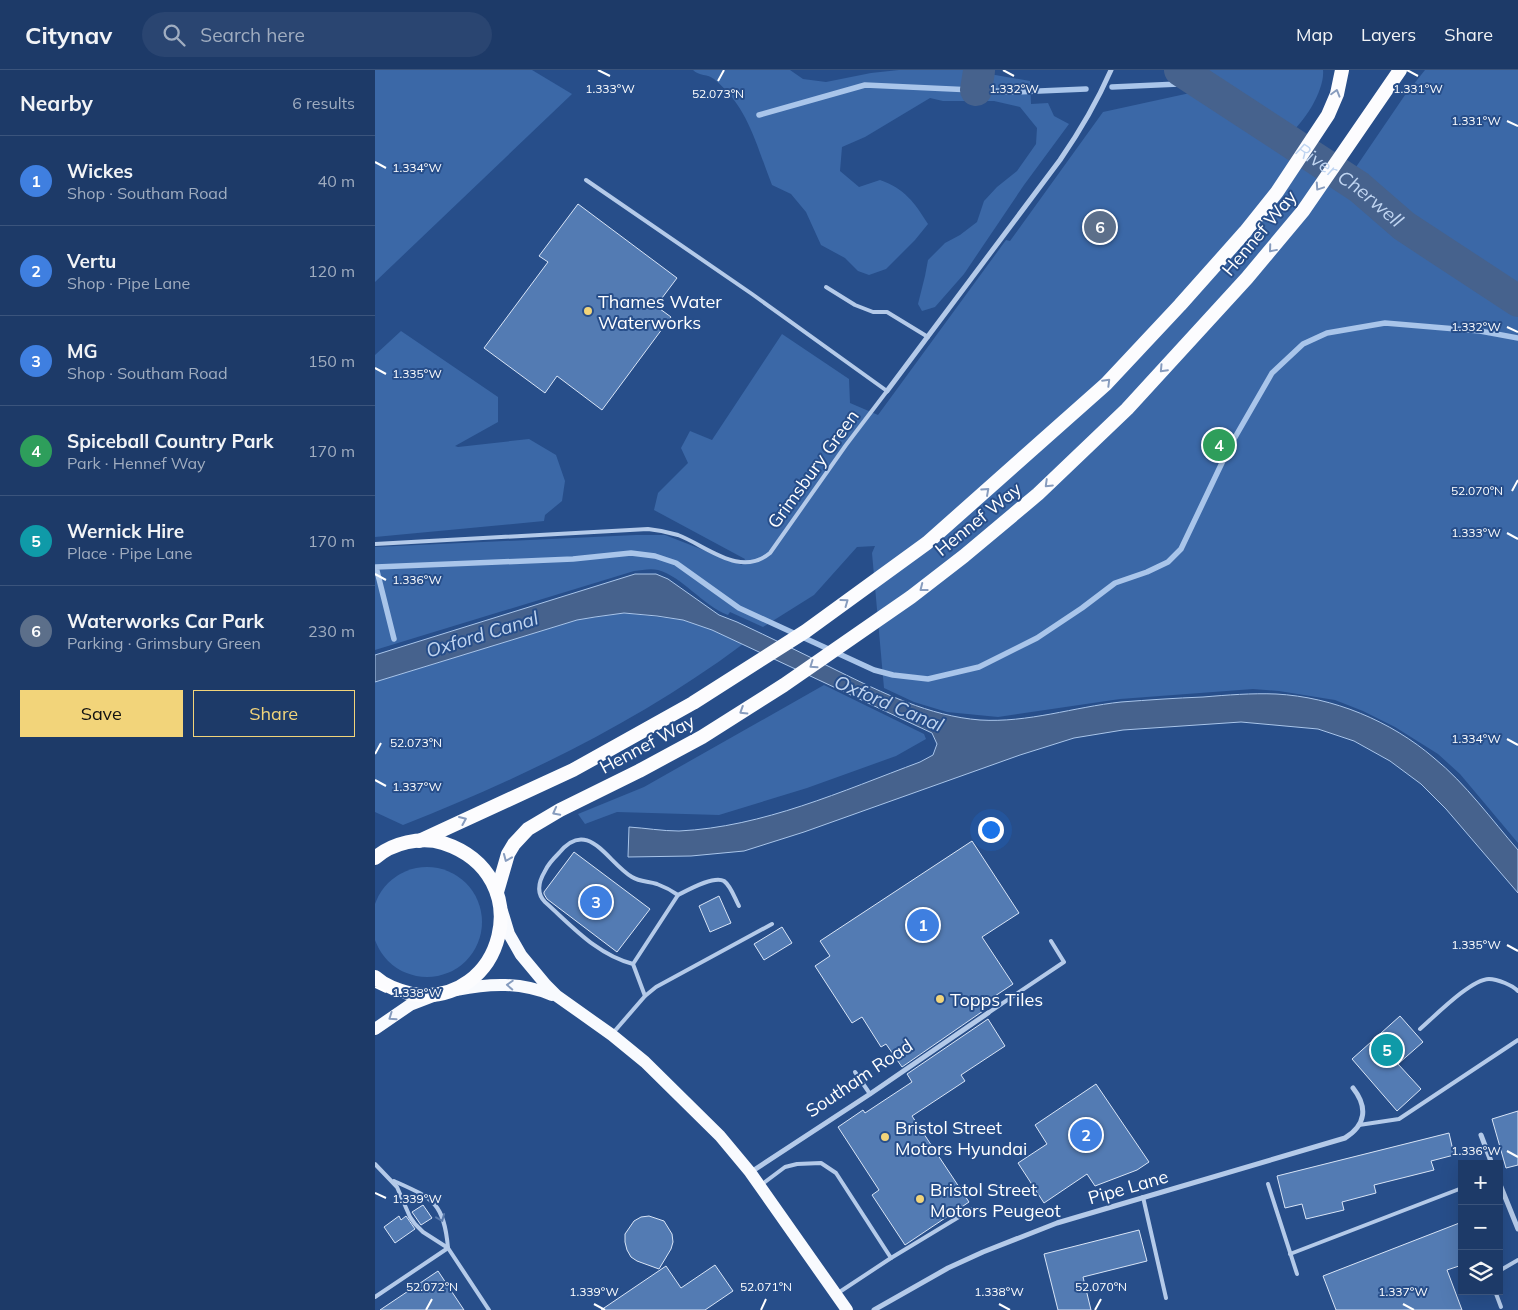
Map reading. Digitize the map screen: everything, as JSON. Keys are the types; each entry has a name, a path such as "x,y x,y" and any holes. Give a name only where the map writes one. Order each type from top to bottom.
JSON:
{"highway":[{"name":"Hennef Way","path":"419,840 573,770 693,703 805,631 927,543 1105,384 1245,232 1277,192 1328,115 1337,94 1342,70"},
{"name":"Hennef Way","path":"497,892 508,854 514,844 528,829 559,810 695,741 784,685 926,585 1038,494 1127,408 1247,278 1303,211 1400,70"},
{"path":"375,846 394,846 419,840 439,842 458,848 474,859 488,874 497,892 501,909 500,929 494,950 483,968 468,982 446,992 422,995 400,992 375,977"},
{"path":"375,858 394,846"}],"main road":[{"path":"501,909 509,934 521,955 557,996 612,1035 645,1062 720,1136 750,1172 847,1310"},
{"path":"375,1030 410,1005 446,992 469,987 506,984 539,989 557,996"}],"street":[{"name":"Grimsbury Green","path":"887,391 1081,130 1097,102 1111,70"},
{"name":"Southam Road","path":"750,1172 870,1094 988,1013"},
{"path":"1353,1088 1363,1105 1363,1114 1359,1125"},
{"name":"Pipe Lane","path":"873,1310 948,1268 1057,1223 1338,1142 1351,1134 1359,1125"},
{"path":"1481,1135 1490,1160"},
{"path":"1503,1192 1518,1228"}],"lane":[{"path":"586,180 752,294 887,391"},
{"path":"827,287 855,305 873,312 887,312 928,337"},
{"name":"Grimsbury Green","path":"375,544 648,529 677,535 728,560 752,563 761,560 770,553 846,445 887,391"},
{"path":"633,964 613,958 593,945 542,899 539,886 546,868 563,847 573,840 582,838 599,848 633,878 657,884 677,895"},
{"path":"633,964 677,895 712,880 718,880 727,885 739,906"},
{"path":"612,1035 645,996 656,987 772,924"},
{"path":"988,1013 1064,962 1051,942"},
{"path":"633,964 645,996"},
{"path":"1420,1029 1476,983 1489,979 1501,981 1518,991"},
{"path":"1359,1125 1399,1119 1518,1040"},
{"path":"855,1072 870,1094"},
{"path":"759,1186 785,1167 797,1164 821,1163 836,1173 891,1258"},
{"path":"375,1164 397,1188 415,1224 423,1232 448,1248 489,1310"},
{"path":"391,1180 423,1194 433,1204 444,1223 448,1248"},
{"path":"1268,1184 1297,1274"},
{"path":"1291,1254 1458,1190"},
{"path":"1143,1197 1166,1298"},
{"path":"837,1295 891,1258 973,1209"},
{"path":"375,1297 448,1248"},
{"path":"1503,1269 1518,1260"},
{"path":"1496,1295 1501,1307"}],"shaded area":[{"path":"375,70 532,70 572,94 375,282"},
{"path":"693,70 790,70 803,79 826,82 871,73 899,70 967,70 1030,81 1031,104 1048,103 1054,116 1069,124 1024,185 964,274 935,307 922,311 918,304 928,260 945,243 960,235 977,222 984,201 997,187 1017,171 1036,144 1037,128 1020,107 994,101 943,101 930,98 865,137 842,147 840,171 859,187 880,180 896,188 908,197 928,224 886,269 869,275 858,271 845,258 821,245 806,212 791,194 772,185 750,128 736,102 714,79"},
{"path":"1191,70 1323,70 1323,78 1312,106 1301,123 1288,135"},
{"path":"1425,70 1518,70 1518,843 1460,774 1438,754 1395,727 1335,700 1253,689 1120,699 998,717 947,712 914,702 884,688 872,553 875,546 857,547 814,595 763,627 730,612 728,615 710,605 676,579 658,570 649,569 634,571 375,650 375,547 665,535 742,565 745,559 654,510 658,493 688,463 681,448 690,431 712,440 782,334 849,379 850,403 878,415 1006,240 1010,241 1103,112 1190,93 1339,192 1405,95"},
{"path":"401,331 498,397 498,422 455,446 529,439 556,455 565,481 562,501 545,515 544,521 375,537 375,355"},
{"path":"624,613 683,620 743,644 704,672 622,723 492,788 403,825 375,812 375,682 577,620"},
{"path":"824,685 924,734 926,739 896,756 807,788 719,815 617,812 585,824 578,814 644,787"},
{"path":"427,867 448,871 466,883 478,901 482,922 478,943 466,961 448,973 427,977 406,973 388,961 376,943 372,922 376,901 388,883 406,871"}],"water":[{"name":"Oxford Canal","path":"635,574 656,574 668,579 719,615 907,702 925,709 961,718 980,720 1016,719 1121,702 1249,694 1297,696 1319,700 1360,713 1380,722 1417,745 1446,768 1478,802 1518,850 1518,893 1446,809 1421,784 1390,761 1354,741 1318,729 1241,722 1123,730 1074,738 744,851 691,856 628,857 629,827 679,831 741,823 772,815 832,796 920,762 933,755 937,744 932,733 712,630 683,620 657,616 624,613 577,620 375,682 375,655"}],"building":[{"name":"Thames Water Waterworks","path":"578,204 677,278 656,306 671,317 602,410 557,376 545,393 484,348 548,262 539,256"},
{"path":"972,841 1019,913 982,937 1013,984 980,1006 983,1011 902,1067 886,1044 881,1047 862,1017 852,1023 815,966 830,956 820,941"},
{"path":"574,852 650,909 617,952 547,899 544,894"},
{"path":"719,896 731,923 710,932 699,906"},
{"path":"782,927 792,943 764,960 754,944"},
{"path":"1400,1016 1423,1042 1398,1064 1421,1089 1397,1111 1352,1059"},
{"path":"988,1019 1005,1046 961,1075 965,1081 912,1116 969,1202 905,1245 872,1195 879,1190 838,1127 863,1110 865,1113 912,1082 907,1074"},
{"path":"1096,1084 1149,1162 1137,1170 1095,1186 1087,1174 1044,1203 1018,1163 1047,1144 1035,1125"},
{"path":"1518,1111 1518,1165 1506,1168 1492,1119"},
{"path":"1449,1133 1454,1155 1431,1161 1434,1170 1374,1185 1376,1193 1342,1202 1344,1210 1306,1219 1302,1204 1285,1208 1277,1176"},
{"path":"423,1205 432,1218 421,1225 412,1212"},
{"path":"399,1216 401,1220 406,1216 415,1229 395,1243 384,1227"},
{"path":"649,1216 664,1221 672,1234 673,1242 671,1249 659,1269 631,1257 625,1242 625,1234 634,1221 641,1217"},
{"path":"1458,1224 1458,1266 1447,1270 1462,1310 1336,1310 1323,1276"},
{"path":"1139,1230 1147,1261 1083,1277 1091,1310 1058,1310 1044,1254"},
{"path":"715,1265 733,1291 705,1310 601,1310 666,1266 681,1288"},
{"path":"438,1271 464,1310 380,1310"}],"waterway":[{"name":"River Cherwell","path":"1180,70 1359,187 1404,226 1518,301"},
{"path":"976,90 979,71"},
{"path":"1112,87 1201,83"},
{"path":"759,115 865,85 1016,92 1086,89"},
{"path":"394,639 376,567 573,559 631,553 655,556 676,563 739,608 874,670 893,675 928,679 979,667 1037,638 1115,583 1147,572 1168,562 1181,549 1230,446 1272,373 1303,344 1327,333 1385,323 1480,331 1518,338"}],"place":[{"name":"Waterworks Car Park","path":"1100,227"},
{"name":"Thames Water Waterworks","path":"588,311"},
{"name":"Spiceball Country Park","path":"1219,445"},
{"name":"MG","path":"596,902"},
{"name":"Wickes","path":"923,925"},
{"name":"Topps Tiles","path":"940,999"},
{"name":"Wernick Hire","path":"1387,1050"},
{"name":"Vertu","path":"1086,1135"},
{"name":"Bristol Street Motors Hyundai","path":"885,1137"},
{"name":"Bristol Street Motors Peugeot","path":"920,1199"}]}
